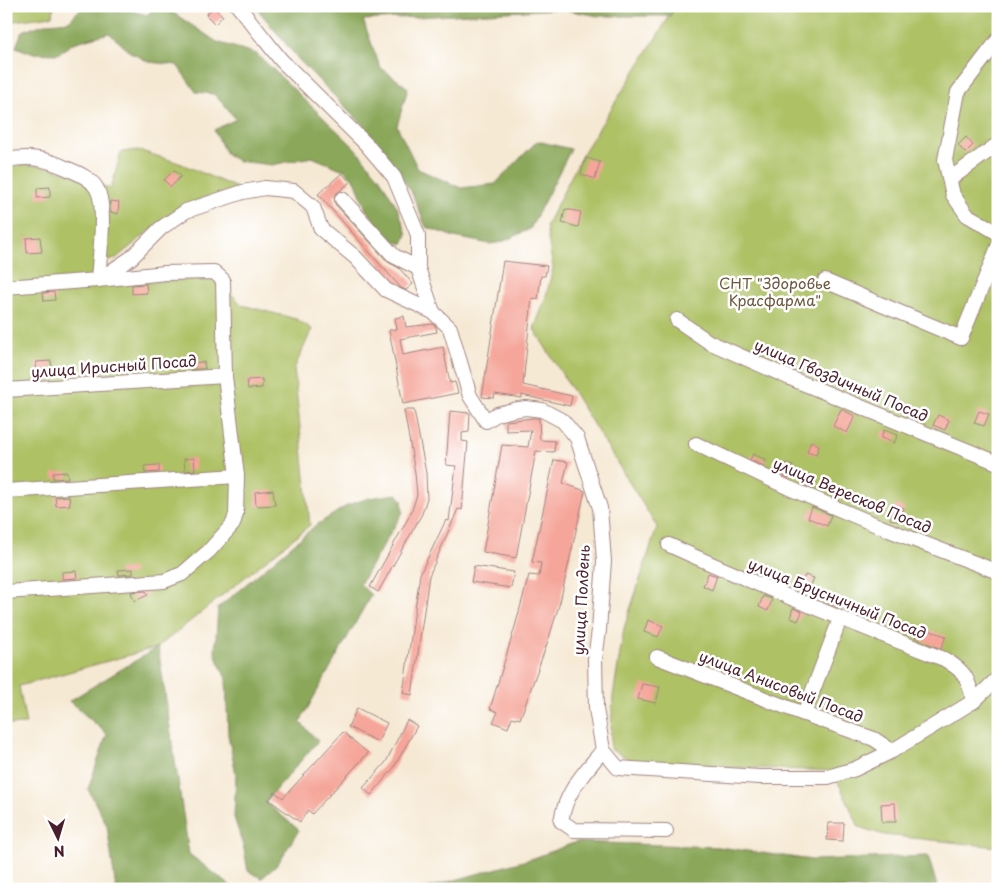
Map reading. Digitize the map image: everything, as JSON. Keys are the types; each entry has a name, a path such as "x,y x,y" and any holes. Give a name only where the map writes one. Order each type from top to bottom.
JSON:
{"street":[{"path":"238,6 252,26 281,60 366,144 394,177 418,236 418,268 433,312"},
{"path":"998,40 958,92 945,160 953,195 967,215 998,233"},
{"path":"950,179 997,146"},
{"path":"6,160 21,158 47,160 80,175 96,186 103,210 98,280"},
{"name":"улица Полдень","path":"98,280 131,258 161,228 186,212 243,192 265,188 294,192 312,207 322,229 355,256 386,290 433,312 450,328 470,396 486,421 497,414 526,408 542,410 564,422 576,438 600,508 604,561 595,659 596,709 603,750"},
{"path":"342,199 394,256 418,268"},
{"path":"826,281 961,338 998,248"},
{"path":"6,287 165,273 214,272 223,280 225,376 237,476 236,514 233,524 209,550 182,574 164,581 6,592"},
{"name":"улица Гвоздичный Посад","path":"676,320 709,342 781,374 998,463"},
{"name":"улица Ирисный Посад","path":"6,390 225,376"},
{"name":"улица Вересков Посад","path":"696,444 789,488 998,572"},
{"path":"6,492 237,476"},
{"name":"улица Брусничный Посад","path":"669,545 744,580 944,659 960,668 967,679 974,701"},
{"path":"804,714 840,619"},
{"name":"улица Анисовый Посад","path":"656,657 874,739 892,751"},
{"path":"666,831 574,830 561,821 563,807 577,780 603,750 618,768 760,777 828,777 855,769 892,751 974,701 998,678"}],"green space":[{"path":"6,6 54,6 52,16 6,22"},
{"path":"83,6 112,6 147,15 156,6 163,6 217,42 257,54 354,147 380,178 397,207 407,234 403,244 391,240 366,210 356,182 346,171 312,157 272,165 238,161 226,154 214,130 236,119 214,94 196,92 177,65 149,62 130,52 109,33 73,43 58,54 31,53 16,47 22,31 48,23 69,21"},
{"path":"255,6 676,6 670,16 599,16 560,9 363,20 380,67 408,88 397,126 418,169 461,188 495,184 537,141 571,149 530,229 502,242 490,244 454,237 426,227 411,191 363,125 299,60"},
{"name":"СНТ \"Здоровье Красфарма\"","path":"676,6 845,6 848,10 888,6 998,6 998,847 884,835 859,827 833,771 638,764 610,749 613,696 624,628 657,527 534,329 545,300 553,268 546,226 582,155"},
{"path":"138,150 179,163 237,188 179,207 115,259 105,262 106,285 216,278 242,305 296,319 312,329 294,369 310,525 158,647 19,686 26,724 6,725 6,166 34,165 47,167 72,174 111,189 121,152"},
{"path":"397,494 402,500 403,512 360,584 371,595 300,722 318,741 265,802 299,830 277,865 262,878 248,871 244,849 234,817 236,774 228,735 226,679 215,653 218,608 315,526 348,505 369,498"},
{"path":"158,647 189,854 232,887 232,889 116,889 107,826 88,789 107,734 69,701"},
{"path":"576,842 719,847 812,860 928,856 938,889 423,889 534,858"}],"building":[{"path":"213,7 223,16 215,24 206,15"},
{"path":"966,137 973,145 965,153 958,145"},
{"path":"586,158 600,162 595,179 581,174"},
{"path":"174,170 181,176 171,187 164,180"},
{"path":"342,173 350,182 334,196 335,204 388,262 399,268 413,284 406,290 401,288 318,194"},
{"path":"50,187 50,197 37,198 37,188"},
{"path":"110,201 119,202 118,214 110,212"},
{"path":"565,209 581,212 578,227 562,223"},
{"path":"40,237 42,252 27,253 26,238"},
{"path":"503,261 547,266 545,276 541,276 538,299 532,298 523,385 572,396 570,406 522,395 522,398 495,394 494,398 482,397"},
{"path":"146,284 147,293 132,294 132,285"},
{"path":"54,292 55,300 44,301 43,293"},
{"path":"404,316 406,327 433,324 437,332 400,339 403,355 443,347 450,383 455,382 458,393 403,404 389,330 397,329 395,318"},
{"path":"51,361 52,370 37,371 36,362"},
{"path":"204,362 205,369 190,369 190,363"},
{"path":"262,379 262,388 248,389 247,380"},
{"path":"841,409 855,416 847,433 833,426"},
{"path":"404,410 414,410 426,473 427,498 422,514 378,592 370,587 411,513 417,495"},
{"path":"450,411 470,413 469,432 462,433 462,441 468,442 462,510 458,509 429,576 412,695 403,693 420,574 446,520 449,521 456,466 446,465"},
{"path":"979,411 989,414 984,426 974,423"},
{"path":"938,415 949,420 945,430 933,425"},
{"path":"539,418 540,440 555,441 554,452 536,451 516,558 483,552 502,445 528,447 531,430 506,431 506,421"},
{"path":"884,430 898,435 894,443 881,438"},
{"path":"811,441 819,445 816,455 807,452"},
{"path":"753,454 766,460 764,466 750,460"},
{"path":"194,458 195,470 185,471 184,459"},
{"path":"554,460 568,462 563,483 585,491 560,602 548,641 520,719 512,717 508,728 493,722 498,712 490,709 529,575 539,576 541,563 532,562"},
{"path":"785,463 793,466 789,478 781,474"},
{"path":"159,465 159,472 145,473 144,466"},
{"path":"67,472 68,478 53,479 53,473"},
{"path":"808,476 816,480 813,489 804,485"},
{"path":"273,490 275,505 256,506 255,492"},
{"path":"69,496 70,505 56,506 55,497"},
{"path":"896,505 904,508 899,522 890,519"},
{"path":"812,507 831,515 827,526 808,518"},
{"path":"474,566 514,572 511,588 471,582"},
{"path":"133,569 133,574 119,575 118,570"},
{"path":"76,571 77,578 62,579 62,572"},
{"path":"708,573 717,576 712,590 703,586"},
{"path":"805,575 814,578 808,591 800,588"},
{"path":"146,591 148,595 134,601 131,592"},
{"path":"830,594 842,599 839,608 827,603"},
{"path":"763,596 772,599 768,611 759,607"},
{"path":"793,608 802,612 798,621 790,618"},
{"path":"648,620 663,626 658,637 644,632"},
{"path":"918,627 946,636 941,649 915,638"},
{"path":"642,684 660,687 656,703 638,699"},
{"path":"357,708 387,723 378,742 348,727"},
{"path":"407,720 417,726 393,769 371,795 363,788 386,762"},
{"path":"343,732 368,753 312,814 308,810 300,822 269,800 275,792 283,798"},
{"path":"895,803 896,822 882,822 881,804"},
{"path":"828,823 844,823 843,841 827,840"}]}
